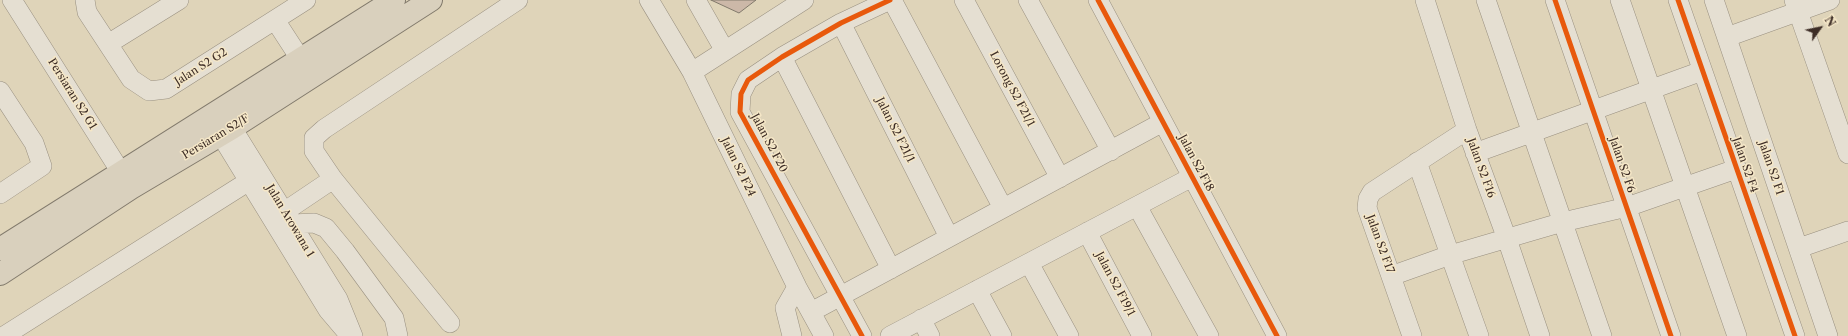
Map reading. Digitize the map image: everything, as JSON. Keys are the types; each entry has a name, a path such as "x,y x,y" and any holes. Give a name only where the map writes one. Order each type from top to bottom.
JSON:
{"main road":[{"name":"Persiaran S2/F","path":"0,274 215,113 394,0"},
{"name":"Persiaran S2/F","path":"0,249 126,180 227,131 431,0"}],"street":[{"name":"Persiaran S2 G1","path":"12,0 126,180"},
{"name":"Jalan S2 G2","path":"85,0 87,12 131,79 149,90 166,89 306,0"},
{"path":"108,44 179,0"},
{"path":"450,323 333,180 314,150 314,138 324,129 518,0"},
{"name":"Jalan S2 F24","path":"649,0 692,72 797,287 824,336"},
{"path":"696,0 725,51"},
{"path":"692,72 804,0"},
{"path":"891,0 1003,208"},
{"name":"Jalan S2 F20","path":"862,336 839,297 740,112 741,94 748,80 782,57 840,23 891,0"},
{"name":"Lorong S2 F21/1","path":"964,0 1060,178"},
{"path":"1028,0 1111,151"},
{"name":"Jalan S2 F18","path":"1098,0 1277,336"},
{"name":"Jalan S2 F16","path":"1425,0 1467,130 1507,239 1540,336"},
{"path":"1486,0 1602,336"},
{"name":"Jalan S2 F6","path":"1555,0 1671,336"},
{"path":"1620,0 1737,336"},
{"name":"Jalan S2 F4","path":"1678,0 1795,336"},
{"name":"Jalan S2 F1","path":"1714,0 1828,336"},
{"path":"1726,37 1796,6 1830,0"},
{"path":"1796,6 1848,154"},
{"path":"275,20 300,60"},
{"name":"Jalan S2 F21/1","path":"840,23 949,237"},
{"path":"782,57 891,269"},
{"path":"1475,153 1592,109 1702,71"},
{"path":"0,194 42,166 34,143 3,102"},
{"name":"Jalan Arowana 1","path":"215,113 283,219 338,299 353,336"},
{"path":"811,312 1163,122"},
{"name":"Jalan S2 F17","path":"1412,336 1367,208 1368,199 1372,192 1467,130"},
{"name":"Jalan Arowana 1","path":"227,131 249,181 283,219 328,310 350,336"},
{"path":"1417,162 1479,336"},
{"path":"1392,276 1450,255 1563,222 1626,207 1736,169"},
{"path":"890,336 1192,177"},
{"path":"283,219 333,180"},
{"path":"4,336 249,181"},
{"path":"1137,206 1209,336"},
{"path":"283,219 314,223 326,228 345,251 394,318 398,336"},
{"path":"1799,248 1848,231"},
{"name":"Jalan S2 F19/1","path":"1087,232 1142,336"},
{"path":"1029,263 1069,336"},
{"path":"792,336 785,308 797,287"},
{"path":"977,290 1002,336"},
{"path":"921,319 930,336"}],"building":[{"path":"711,0 756,0 739,13"}],"cycle path":[{"path":"862,336 740,112 741,94 748,80 782,57 841,23 890,0"},
{"path":"1098,0 1277,336"},
{"path":"1555,0 1671,336"},
{"path":"1678,0 1795,336"}]}
